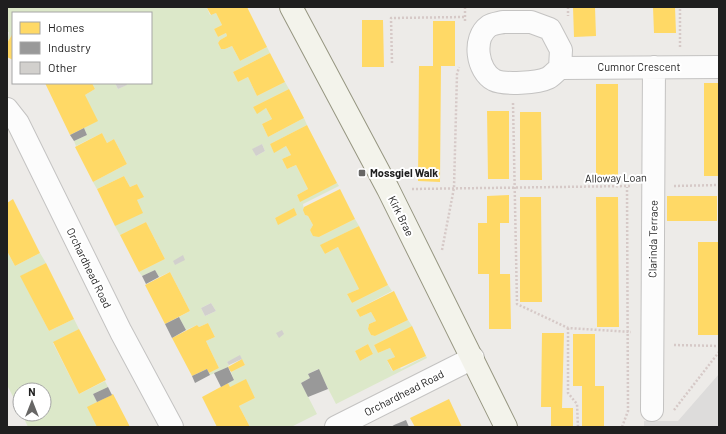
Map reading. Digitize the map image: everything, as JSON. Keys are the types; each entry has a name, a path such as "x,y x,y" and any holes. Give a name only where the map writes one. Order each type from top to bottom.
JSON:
{"street":[{"name":"Kirk Brae","path":"291,7 388,190 428,273 473,358 506,427"},
{"path":"503,22 531,22 550,29 561,50 560,68 548,78 534,81 513,82 494,80 481,67 478,49 482,36 488,26 503,22"},
{"name":"Clarinda Terrace","path":"652,410 654,67"},
{"name":"Cumnor Crescent","path":"560,68 719,67"},
{"name":"Orchardhead Road","path":"7,109 18,123 121,332 172,427"},
{"name":"Orchardhead Road","path":"336,427 473,358"}],"path":[{"path":"465,7 465,24"},
{"path":"680,7 680,67"},
{"path":"392,63 391,18 465,17"},
{"path":"428,273 443,249 454,188 457,74 461,62"},
{"path":"513,82 517,304 568,328 627,332 652,338 719,346"},
{"name":"Alloway Loan","path":"388,190 719,185"},
{"path":"622,427 628,411 627,186"},
{"path":"568,328 568,394 577,404 578,427"},
{"path":"628,411 675,410 719,352"}],"green space":[{"path":"7,7 209,7 207,8 210,15 216,13 222,25 214,29 218,37 226,33 227,36 218,43 221,49 232,46 240,61 267,47 270,53 233,72 238,82 248,77 257,96 285,82 289,89 253,107 257,113 266,108 272,119 262,124 268,137 304,118 307,125 270,144 274,152 286,146 291,155 282,159 287,169 296,165 308,189 297,195 300,201 337,183 339,186 303,204 305,215 308,216 313,225 310,230 319,237 355,219 359,226 321,245 325,254 338,247 359,289 347,294 352,303 388,285 392,291 356,310 360,317 371,312 376,321 369,324 368,329 371,335 375,336 408,320 412,326 374,345 378,353 390,348 395,357 387,360 392,371 401,369 426,356 427,358 336,404 318,369 308,374 310,378 301,383 317,414 291,427 250,427 239,406 255,398 246,380 230,387 228,383 234,380 231,372 245,365 240,356 227,362 229,365 228,367 210,375 209,373 219,368 206,341 215,337 208,323 199,327 197,325 186,330 179,317 190,311 170,272 159,277 155,270 142,276 139,272 165,259 146,222 120,235 115,226 137,200 143,197 137,184 130,187 124,176 97,189 93,182 127,164 114,139 107,143 102,133 76,146 74,141 87,135 84,128 85,95 95,89 92,84 116,84 118,89 126,84 152,84 152,12 12,12 12,35 7,43 9,32 7,32","holes":["262,144 265,151 256,156 253,149","294,209 297,215 278,224 275,218","211,303 216,311 205,316 201,308","368,344 373,354 360,361 355,351"]},
{"path":"7,251 15,266 40,253 46,263 21,276 49,331 74,319 79,329 53,343 79,394 105,381 108,387 93,394 97,402 97,427 28,427 26,422 52,422 52,382 12,382 12,395 7,385"}],"shaded area":[{"path":"719,374 719,427 644,427 644,421 678,421"}],"building: Homes":[{"path":"247,7 267,47 240,61 232,46 221,49 218,43 227,36 226,33 218,37 214,29 222,25 216,13 211,15 207,8"},
{"path":"573,7 595,7 596,36 574,37"},
{"path":"653,7 675,7 676,33 654,33"},
{"path":"362,20 383,20 384,67 362,67"},
{"path":"433,21 455,21 455,66 441,66 440,182 418,181 419,66 433,66"},
{"path":"12,35 12,60 7,57 7,43"},
{"path":"270,53 285,82 257,96 248,77 238,82 233,72"},
{"path":"704,83 719,83 719,176 704,176"},
{"path":"45,84 92,84 95,89 85,95 98,121 70,135"},
{"path":"596,84 618,84 618,179 596,179"},
{"path":"289,89 304,118 268,137 262,124 272,119 266,108 257,114 253,107"},
{"path":"487,111 509,111 509,179 488,179"},
{"path":"520,112 541,112 542,180 520,180"},
{"path":"307,125 337,183 300,202 297,195 308,189 296,165 287,169 282,159 291,155 286,146 274,153 270,144"},
{"path":"102,133 107,143 114,139 127,164 93,182 75,147"},
{"path":"124,176 130,187 137,184 144,197 137,200 143,213 115,226 97,189"},
{"path":"340,189 355,219 319,237 313,236 310,230 313,225 308,216 305,215 303,210 304,207"},
{"path":"509,195 509,223 500,223 500,274 510,274 511,329 489,329 489,274 478,274 478,223 487,223 487,196"},
{"path":"667,196 717,196 717,221 667,221"},
{"path":"520,197 541,197 542,302 520,302"},
{"path":"596,197 618,197 619,327 597,327"},
{"path":"13,199 40,253 15,266 7,251 7,203"},
{"path":"294,208 297,215 278,225 275,218"},
{"path":"146,222 165,259 139,272 120,235"},
{"path":"359,226 388,285 352,303 347,294 359,289 338,247 325,254 320,245"},
{"path":"698,242 719,242 719,335 698,335"},
{"path":"46,263 74,319 49,331 20,276"},
{"path":"170,272 190,311 165,324 145,285"},
{"path":"394,291 408,320 375,336 371,335 368,329 369,324 376,321 371,312 360,317 356,310"},
{"path":"208,323 215,337 206,341 219,368 209,373 207,369 192,376 172,338 197,325 199,327"},
{"path":"412,326 426,356 393,371 387,360 395,357 390,348 378,353 374,345"},
{"path":"79,329 106,380 79,394 53,342"},
{"path":"542,333 564,333 562,408 573,408 573,427 551,427 551,407 541,407"},
{"path":"573,334 595,334 595,386 604,386 604,427 582,427 582,386 573,386"},
{"path":"368,344 373,354 360,361 355,351"},
{"path":"242,359 245,365 231,372 228,367"},
{"path":"246,379 255,398 239,406 250,427 217,427 202,397 228,383 230,387"},
{"path":"113,394 130,427 97,427 87,407"},
{"path":"449,399 462,427 415,427 410,418"}],"building: Industry":[{"path":"84,128 87,135 74,141 70,135"},
{"path":"155,270 159,277 146,284 142,276"},
{"path":"179,317 186,330 172,338 165,324"},
{"path":"228,367 234,380 221,387 214,373"},
{"path":"207,369 210,375 195,383 192,376"},
{"path":"319,369 328,389 308,397 301,383 310,378 308,374"},
{"path":"108,387 112,395 97,402 93,394"},
{"path":"406,420 409,427 391,427 394,425"}],"building: Other":[{"path":"116,84 126,84 127,85 118,89"},
{"path":"262,144 265,151 256,156 252,149"},
{"path":"183,255 185,260 175,265 173,261"},
{"path":"211,303 216,311 205,316 201,308"},
{"path":"282,330 284,334 279,338 276,333"},
{"path":"240,355 242,359 229,365 227,362"}],"place":[{"name":"Mossgiel Walk","path":"362,173"}]}
